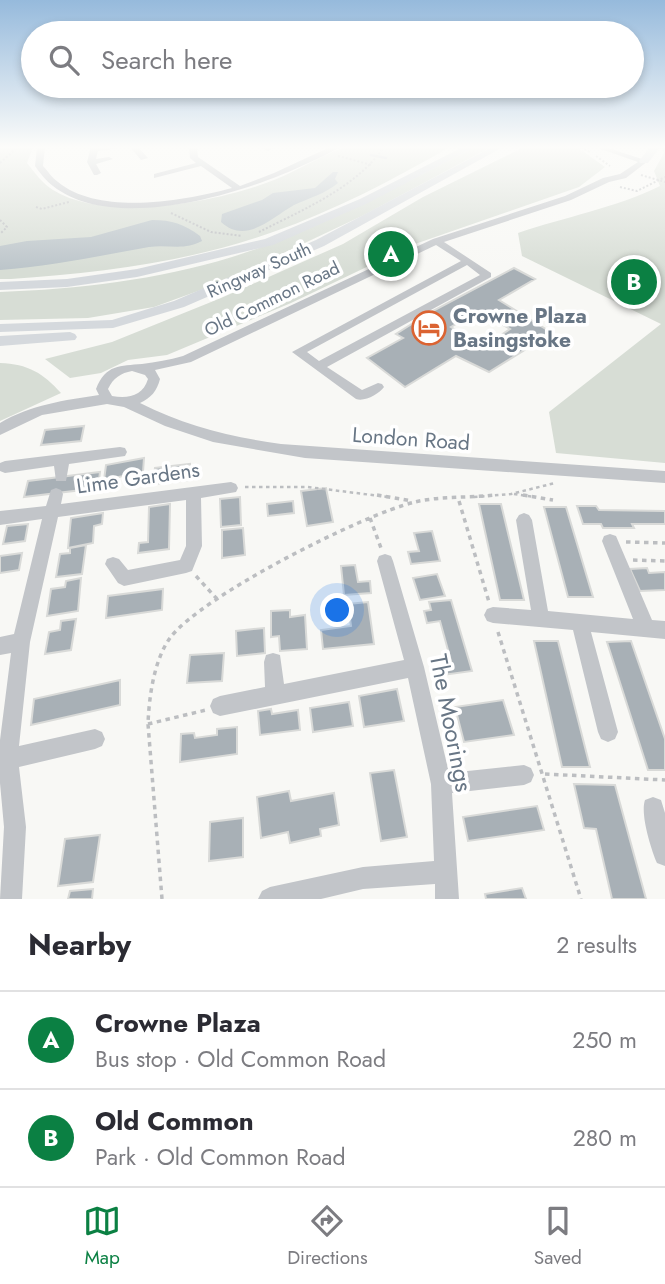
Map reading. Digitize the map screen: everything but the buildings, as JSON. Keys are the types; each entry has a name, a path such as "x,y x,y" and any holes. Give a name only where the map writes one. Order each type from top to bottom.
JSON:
{"main road":[{"name":"Ringway South","path":"0,286 68,283 191,262 269,242 394,189"},
{"name":"Ringway South","path":"0,328 113,324 200,296 320,243 409,189"},
{"path":"0,341 68,337 113,324"}],"street":[{"path":"61,189 99,201 158,204 210,197 239,189"},
{"name":"Old Common Road","path":"141,368 187,359 436,241 592,189"},
{"path":"318,367 487,275 436,241"},
{"path":"377,387 361,396 298,352 468,261"},
{"path":"396,299 418,313"},
{"path":"366,315 386,330"},
{"name":"Old Common Road","path":"153,385 187,359"},
{"path":"65,404 104,381 115,371 141,368 150,372 153,385 152,406 159,416"},
{"path":"104,381 102,389 107,399"},
{"path":"0,430 20,418 65,404 107,399 126,402 144,396 153,385"},
{"name":"London Road","path":"126,402 204,436 305,453 665,477"},
{"path":"5,467 120,452"},
{"path":"61,477 62,460"},
{"name":"Lime Gardens","path":"0,518 232,488"},
{"path":"52,513 56,494"},
{"path":"113,564 124,578 186,566 194,546 193,494"},
{"name":"Lime Gardens","path":"10,899 15,827 8,759 21,642 52,513"},
{"path":"524,520 541,619"},
{"path":"610,541 646,628"},
{"name":"The Moorings","path":"385,561 415,667 441,784 447,899"},
{"path":"493,614 665,630"},
{"path":"580,624 608,732"},
{"path":"0,646 21,642"},
{"path":"273,662 275,693"},
{"path":"220,706 415,667"},
{"path":"8,759 95,739"},
{"path":"441,784 534,774"},
{"path":"653,808 665,855"},
{"path":"270,899 363,878 445,872"}],"path":[{"path":"169,212 191,221 211,235 253,235 333,189"},
{"path":"36,207 42,209 66,205 72,200"},
{"path":"0,220 7,227 0,234"},
{"path":"162,899 148,724 149,698 154,676 170,638 194,616 241,583 370,518 416,502 511,494 565,481"},
{"path":"232,488 272,484 326,486 416,502"},
{"path":"511,494 553,500"},
{"path":"459,501 493,614 534,774 581,899"},
{"path":"370,518 385,561"},
{"path":"610,541 665,543"},
{"path":"618,560 665,561"},
{"path":"186,566 217,599"},
{"path":"148,724 220,706"},
{"path":"534,774 665,780"}],"shaded area":[{"path":"0,189 52,189 75,200 129,207 188,202 246,189 371,189 296,224 209,251 144,264 77,273 0,279"},
{"path":"329,189 249,230 240,231 221,222 222,214 262,200 273,193"},
{"path":"394,189 413,189 220,283 154,307 88,318 0,320 0,292 117,282 204,265 294,234"},
{"path":"439,189 573,189 415,244 291,303 167,355 128,360 101,373 70,378 45,359 112,342 221,298 343,244"},
{"path":"654,189 665,189 665,463 556,453 549,412 661,324 522,256 518,233"},
{"path":"152,220 183,226 200,236 202,241 189,246 156,246 0,270 0,246 27,241 91,237"},
{"path":"0,363 19,365 34,371 61,393 0,421"}],"place":[{"name":"Crowne Plaza","path":"391,254"},
{"name":"Old Common","path":"634,282"},
{"name":"Crowne Plaza Basingstoke","path":"429,328"}]}
